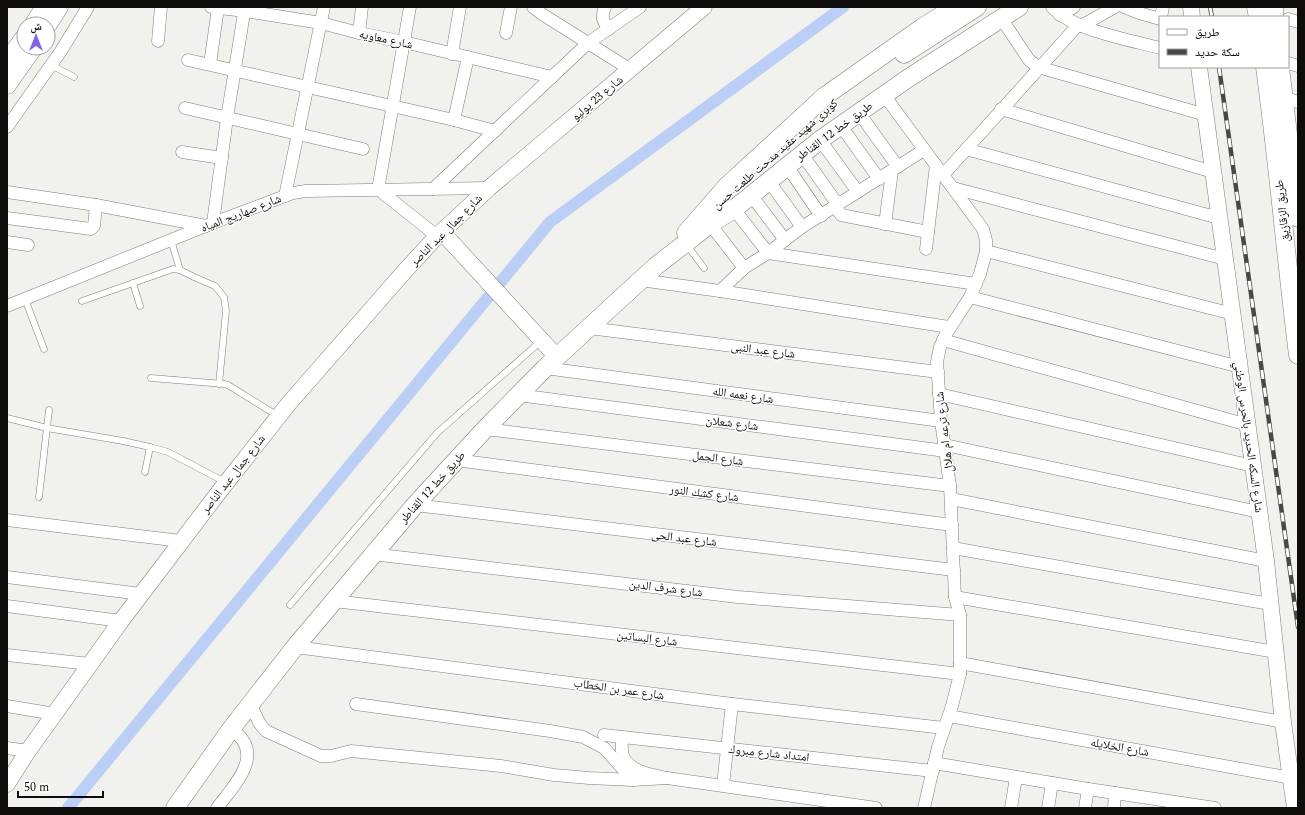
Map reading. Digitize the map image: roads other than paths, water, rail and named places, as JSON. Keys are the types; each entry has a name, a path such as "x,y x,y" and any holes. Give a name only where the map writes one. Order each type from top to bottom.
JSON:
{"main road":[{"path":"39,16 45,7"},
{"path":"53,16 59,7"},
{"name":"طريق خط 12 القناطر","path":"656,266 685,243 701,227 727,186 825,96 922,26 955,7"},
{"name":"كوبرى شهيد عقيد مدحت طلعت حسن","path":"701,227 796,132 868,92 978,7"},
{"name":"طريق خط 12 القناطر","path":"175,808 250,704 372,554 485,429 551,363 640,280 701,227 734,209 768,180 858,113 868,92 1001,13 1019,7"},
{"path":"1256,7 1275,15"},
{"path":"7,62 16,49"},
{"path":"7,85 27,56"},
{"path":"1253,68 1276,253 1281,277 1289,284"},
{"name":"طريق الزقازيق","path":"1265,68 1280,183 1289,284 1298,356"},
{"name":"طريق الزقازيق","path":"1280,68 1291,100 1298,218"}],"street":[{"path":"7,127 51,65 88,7"},
{"path":"158,41 161,7"},
{"name":"شارع معاويه","path":"210,64 215,7 245,9 321,23 359,34 404,42 552,78"},
{"path":"285,196 324,7"},
{"path":"359,34 362,7"},
{"path":"410,7 379,184 380,190 439,234 460,252 541,340 551,363"},
{"path":"452,54 460,7"},
{"path":"506,33 510,7"},
{"path":"605,7 602,14 602,20 610,29"},
{"path":"433,189 588,43 640,7"},
{"name":"شارع 23 يوليو","path":"489,188 704,7"},
{"path":"1056,11 1074,7"},
{"path":"943,175 1038,68 1079,25 1115,7"},
{"path":"1124,7 1159,17"},
{"path":"7,192 209,224 222,158 245,9"},
{"path":"539,9 588,43 631,70"},
{"path":"1056,11 1079,25 1159,48"},
{"path":"1001,13 1029,60 1038,68 1206,115"},
{"path":"454,120 468,57"},
{"path":"188,60 454,120 495,131"},
{"name":"شارع السكه الحديد بالحرس الوطني","path":"1199,68 1266,561 1283,722 1295,808"},
{"name":"شارع ترعه ام هلال","path":"868,92 924,150 936,165 983,229 986,240 986,251 976,284 970,297 949,327 938,354 941,421 946,448 951,499 955,597 960,615 960,668 949,716 938,747 924,808"},
{"path":"185,108 363,149"},
{"path":"1001,109 1214,172"},
{"path":"858,113 895,169 885,224"},
{"path":"841,126 879,179"},
{"path":"820,140 858,192"},
{"path":"966,149 1220,218"},
{"path":"720,291 744,268 768,253 802,227 924,150"},
{"path":"182,152 222,158"},
{"path":"802,154 837,205 841,214 928,232"},
{"path":"926,248 936,165"},
{"path":"787,166 821,216"},
{"path":"768,180 802,227"},
{"name":"شارع صهاريج المياه","path":"7,306 209,224 293,193 306,191 489,188"},
{"name":"شارع جمال عبد الناصر","path":"7,784 28,751 121,621 181,541 278,417 358,324 439,234 489,188"},
{"path":"953,188 1225,259"},
{"path":"750,195 785,240"},
{"path":"7,218 91,229 94,226 96,206"},
{"path":"734,209 768,253 976,284"},
{"path":"701,227 744,268"},
{"path":"7,242 28,245"},
{"path":"986,251 1232,314"},
{"path":"640,280 949,327"},
{"path":"970,297 1240,367"},
{"name":"شارع عبد النبى","path":"589,328 938,372"},
{"path":"943,340 1248,424"},
{"name":"شارع نعمه الله","path":"551,363 941,421"},
{"path":"939,394 1253,466"},
{"name":"شارع شعلان","path":"518,395 946,448 1259,512"},
{"name":"شارع الجمل","path":"485,429 950,486"},
{"name":"شارع كشك النور","path":"456,460 952,525"},
{"path":"951,499 1266,561"},
{"name":"شارع عبد الحى","path":"415,505 954,570"},
{"path":"7,520 181,541"},
{"path":"953,548 1270,604"},
{"name":"شارع شرف الدين","path":"372,554 738,597 960,615"},
{"path":"7,577 142,594"},
{"path":"955,597 1276,652"},
{"name":"شارع البساتين","path":"334,600 960,668 1283,722"},
{"path":"7,606 121,621"},
{"name":"شارع عمر بن الخطاب","path":"295,647 732,704 944,728"},
{"path":"7,655 90,664"},
{"path":"250,704 260,724 266,731 321,756 331,756 351,751 501,766 554,775 633,780 667,778"},
{"path":"356,704 583,737 604,748 633,780"},
{"path":"723,785 732,704"},
{"path":"7,706 55,714"},
{"name":"شارع الخلايله","path":"949,716 1291,778"},
{"path":"217,808 244,772 247,761 248,753 245,743 239,735 231,729"},
{"name":"امتداد شارع مبروك","path":"604,735 727,749 934,767 1016,777 1115,793 1149,803 1215,808"},
{"path":"622,737 623,756 630,764 644,773 667,778 876,808"},
{"path":"7,748 28,751"},
{"path":"1011,808 1016,777"},
{"path":"1048,808 1052,783"},
{"path":"1085,808 1088,789"},
{"path":"1114,808 1115,793"}],"lane":[{"path":"51,65 74,78"},
{"path":"171,240 180,270"},
{"path":"685,243 704,268"},
{"path":"82,301 173,269 180,270 215,286 224,297 226,311 220,384"},
{"path":"133,283 140,306"},
{"path":"25,299 44,349"},
{"path":"290,605 437,433 541,340"},
{"path":"151,378 228,385 278,417"},
{"path":"39,497 49,410"},
{"path":"7,418 47,428 123,440 168,452 227,482"},
{"path":"145,472 150,447"}],"waterway":[{"path":"68,808 550,222 843,7"}],"railway":[{"path":"1210,7 1212,16"},
{"path":"1219,68 1298,627"}]}
